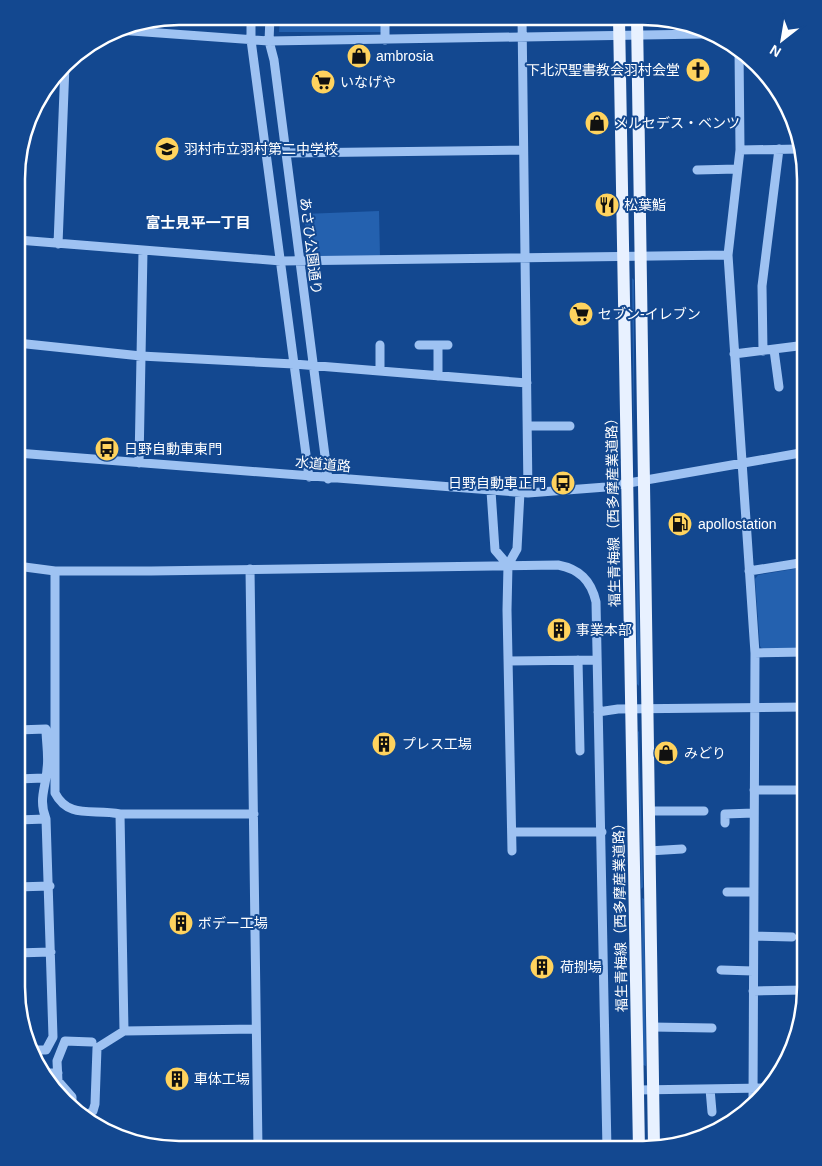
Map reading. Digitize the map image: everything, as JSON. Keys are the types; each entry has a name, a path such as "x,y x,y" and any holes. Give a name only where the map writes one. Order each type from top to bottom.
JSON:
{"main road":[{"name":"福生青梅線（西多摩産業道路）","path":"619,25 638,1141"},
{"path":"637,25 654,1140"}],"street":[{"path":"251,25 251,40 309,477"},
{"name":"あさひ公園通り","path":"270,25 269,41 286,153 328,478"},
{"path":"385,25 385,40"},
{"path":"512,851 508,565 517,549 524,493 528,426 522,25"},
{"path":"144,29 269,41 695,34"},
{"path":"739,59 740,150 728,255 755,653 753,1094"},
{"path":"58,244 65,76"},
{"path":"763,351 762,286 779,149"},
{"path":"740,150 794,149"},
{"path":"286,153 523,150"},
{"path":"697,170 737,168"},
{"path":"25,241 281,261 728,255"},
{"path":"139,463 143,251"},
{"path":"25,344 140,356 294,364 527,383"},
{"path":"380,345 380,371"},
{"path":"420,345 443,345 438,376"},
{"path":"734,354 797,346"},
{"path":"774,350 779,387"},
{"path":"528,426 570,426"},
{"name":"水道道路","path":"25,455 524,493 574,491 797,454"},
{"path":"492,491 495,550 508,565"},
{"path":"749,571 797,563"},
{"path":"25,567 55,571 558,565 571,567 585,578 594,593 596,602 602,832 606,1141"},
{"path":"250,570 258,1141"},
{"path":"55,571 55,793 65,807 72,810 120,814 254,814"},
{"path":"755,653 797,652"},
{"path":"578,660 580,751"},
{"path":"508,662 597,660"},
{"path":"598,712 632,709 797,707"},
{"path":"25,730 46,729 48,770 44,778 42,809 46,819 50,886 53,1036 46,1050 39,1050"},
{"path":"25,779 44,778"},
{"path":"754,790 797,790"},
{"path":"648,811 704,811"},
{"path":"725,824 725,814 754,813"},
{"path":"120,814 124,1031"},
{"path":"25,820 46,819"},
{"path":"512,832 602,832"},
{"path":"649,851 682,849"},
{"path":"25,887 50,886"},
{"path":"727,892 754,892"},
{"path":"754,936 792,937"},
{"path":"25,953 51,952"},
{"path":"721,970 753,971"},
{"path":"753,991 797,990"},
{"path":"652,1027 712,1028"},
{"path":"91,1113 96,1104 97,1048 124,1031 256,1029"},
{"path":"72,1097 58,1081 57,1061 64,1041 92,1042"},
{"path":"49,1043 61,1051"},
{"path":"52,1074 58,1074"},
{"path":"710,1088 712,1112"},
{"path":"638,1090 759,1088"}],"shaded area":[{"path":"279,25 382,25 382,32 279,32"},
{"path":"379,211 380,257 309,258 304,214"},
{"path":"632,278 634,280 634,455"},
{"path":"636,509 640,642 639,686 637,684"},
{"path":"797,568 797,649 763,650 760,646 755,579 758,575"},
{"path":"638,732 643,887 641,889"},
{"path":"642,898 644,899 646,1066 643,1065"}],"place":[{"name":"ambrosia","path":"359,56"},
{"name":"下北沢聖書教会羽村会堂","path":"698,70"},
{"name":"いなげや","path":"323,82"},
{"name":"メルセデス・ベンツ","path":"597,123"},
{"name":"羽村市立羽村第二中学校","path":"167,149"},
{"name":"松葉鮨","path":"607,205"},
{"name":"セブン-イレブン","path":"581,314"},
{"name":"日野自動車東門","path":"107,449"},
{"name":"日野自動車正門","path":"563,483"},
{"name":"apollostation","path":"680,524"},
{"name":"事業本部","path":"559,630"},
{"name":"プレス工場","path":"384,744"},
{"name":"みどり","path":"666,753"},
{"name":"ボデー工場","path":"181,923"},
{"name":"荷捌場","path":"542,967"},
{"name":"車体工場","path":"177,1079"}],"district":[{"name":"富士見平一丁目","path":"198,222"}]}
